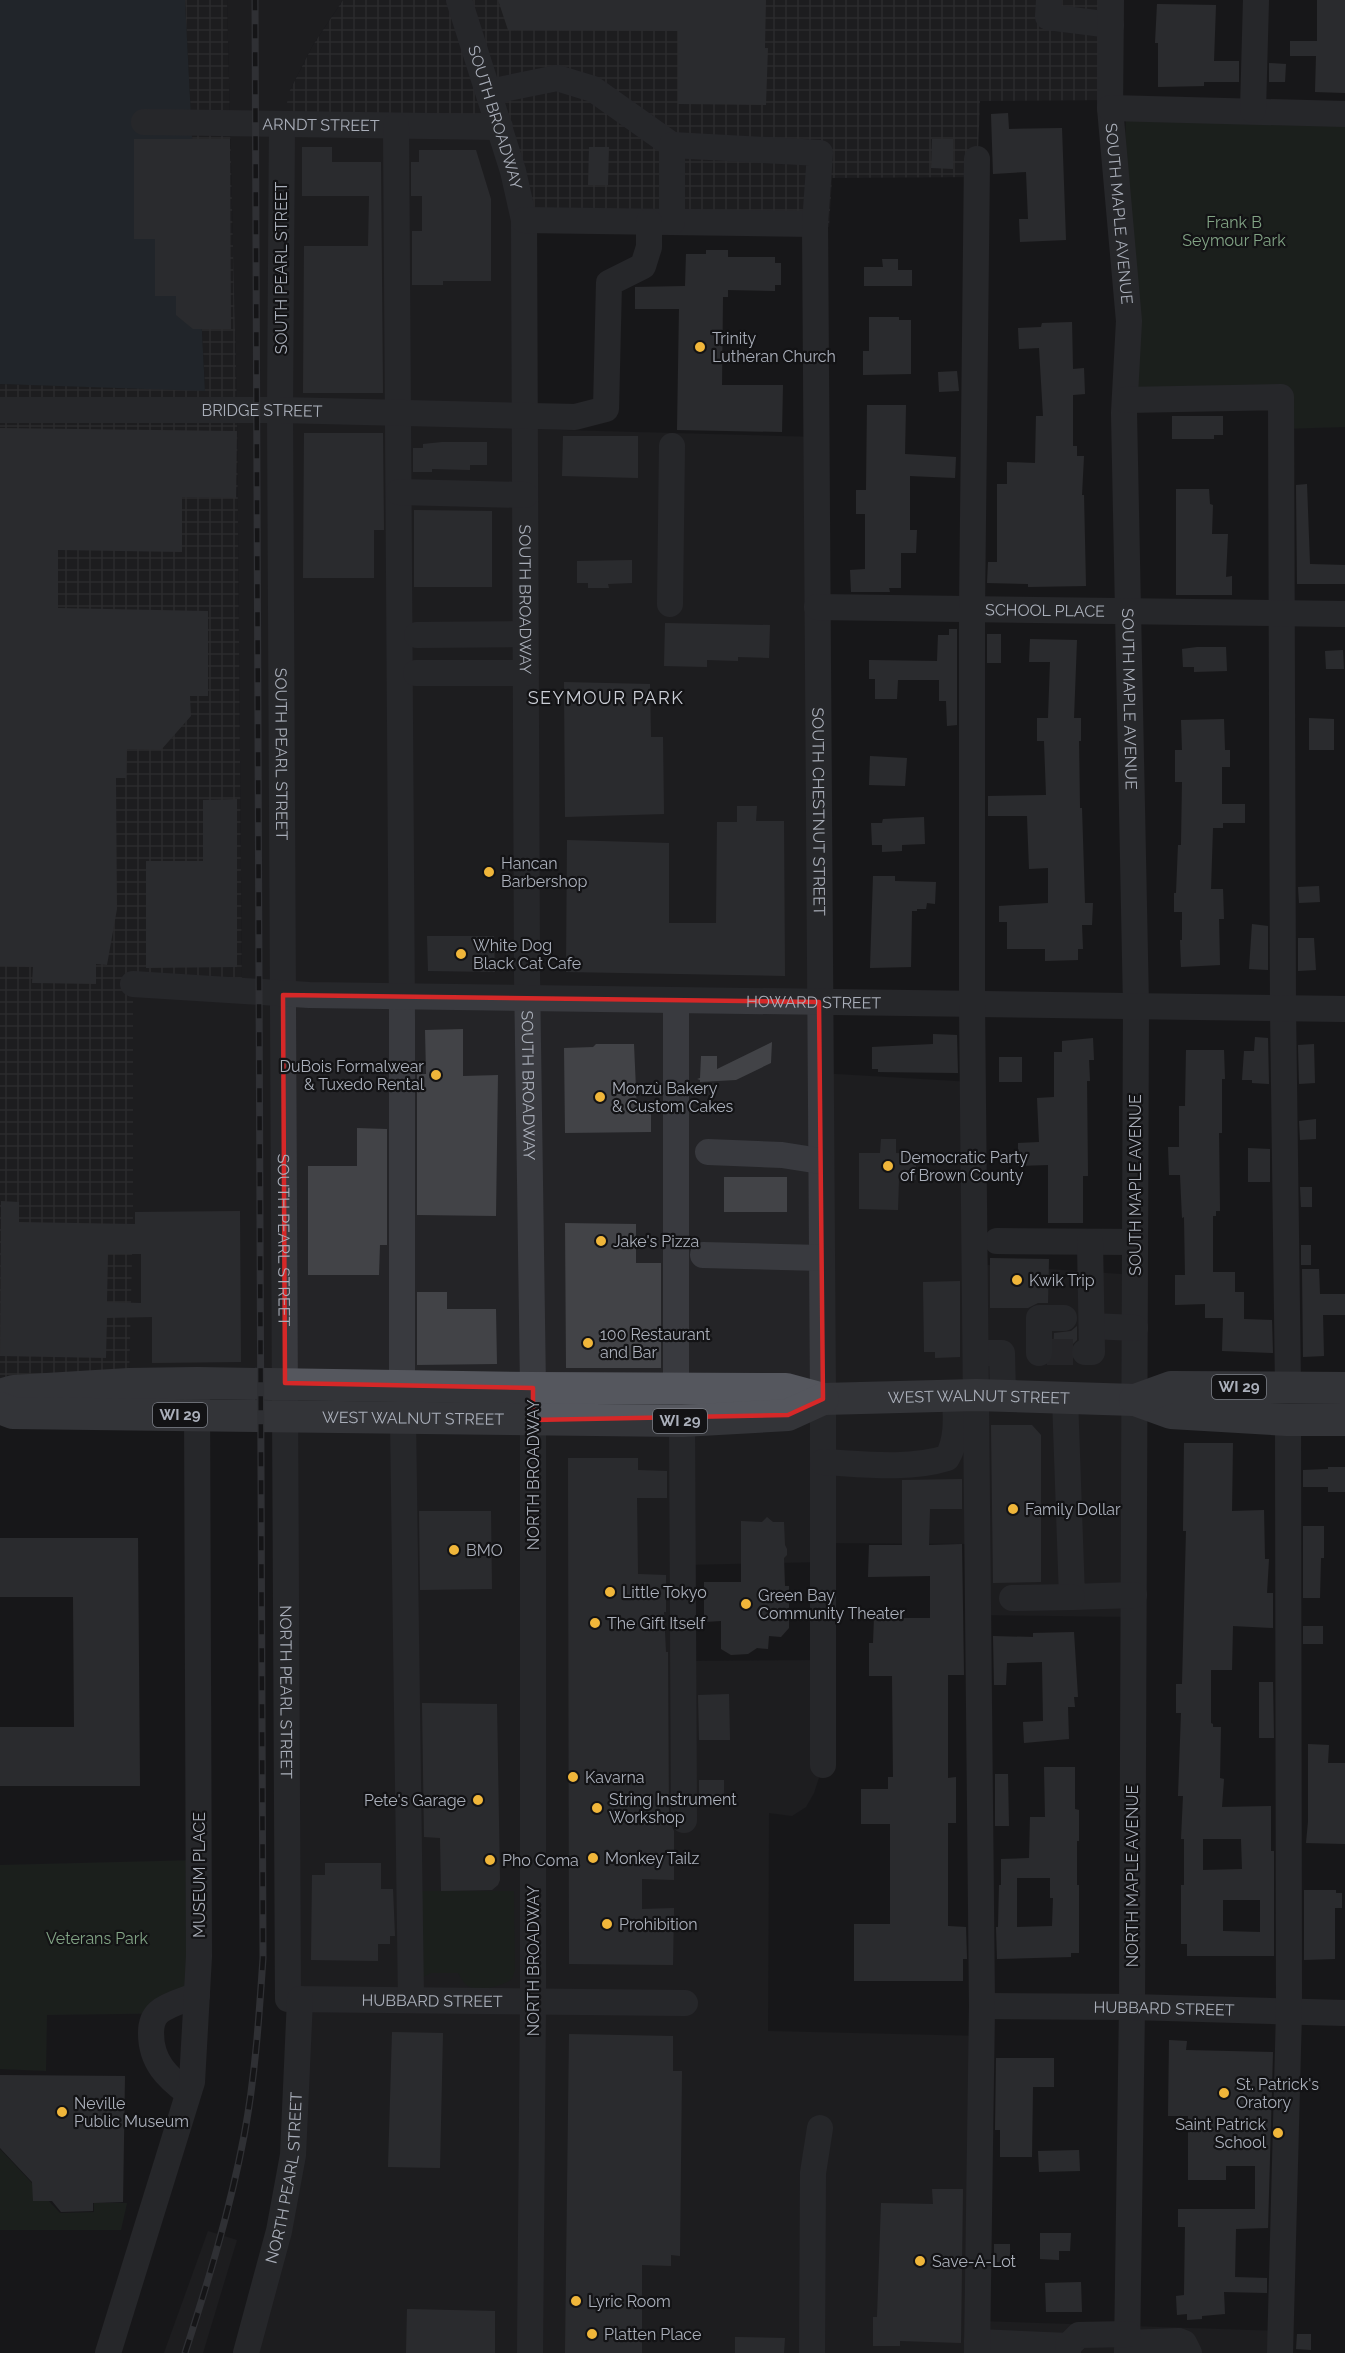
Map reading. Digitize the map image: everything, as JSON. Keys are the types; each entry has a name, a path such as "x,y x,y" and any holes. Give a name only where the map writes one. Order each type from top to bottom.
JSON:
{"main road":[{"name":"WEST WALNUT STREET","path":"0,1395 14,1390 197,1383 786,1389 823,1399 978,1396 1135,1400 1171,1413 1288,1420 1345,1420"},
{"name":"WEST WALNUT STREET","path":"1135,1400 1171,1387 1345,1388"},
{"name":"WEST WALNUT STREET","path":"0,1408 14,1413 682,1421 788,1415 823,1399"}],"street":[{"name":"SOUTH BROADWAY","path":"459,0 500,127 524,220 527,998 533,1388"},
{"path":"1049,0 1048,16 1111,25"},
{"name":"SOUTH MAPLE AVENUE","path":"1111,0 1110,108 1129,321 1125,400 1127,611 1136,1006 1135,1400"},
{"path":"1253,110 1256,0"},
{"path":"489,92 557,78 593,88 672,145 661,222"},
{"path":"1110,108 1345,114"},
{"name":"ARNDT STREET","path":"144,122 500,127"},
{"name":"SOUTH PEARL STREET","path":"282,124 280,410 285,1383"},
{"path":"396,126 402,996 402,1386"},
{"name":"SOUTH CHESTNUT STREET","path":"672,145 820,153 815,224 823,1399 823,1765"},
{"path":"977,159 972,609 972,1004 978,1396 976,1544 985,2348 1068,2350 1079,2335 1127,2343 1179,2341 1184,2343 1189,2353"},
{"path":"524,220 815,224"},
{"name":"BRIDGE STREET","path":"0,410 280,410 525,414 575,417 606,409 609,283 643,266 661,222"},
{"path":"1125,400 1281,397 1283,1008 1288,1387"},
{"path":"670,604 672,446"},
{"path":"399,492 525,495"},
{"name":"SCHOOL PLACE","path":"817,606 1345,614"},
{"path":"417,635 525,634"},
{"path":"416,673 526,672"},
{"name":"HOWARD STREET","path":"133,984 283,995 1345,1009"},
{"path":"676,1000 676,1389"},
{"path":"708,1152 782,1155 820,1161"},
{"path":"997,1241 1135,1242"},
{"path":"1070,1335 1090,1242"},
{"path":"703,1255 821,1258"},
{"path":"976,1353 1002,1353 1070,1335 1135,1328"},
{"path":"823,1462 913,1463 947,1458 952,1449 956,1421 978,1396 1002,1353"},
{"name":"MUSEUM PLACE","path":"108,2353 192,2082 199,1956 197,1383"},
{"name":"NORTH PEARL STREET","path":"246,2353 279,2231 293,2156 294,1999 285,1383"},
{"name":"NORTH BROADWAY","path":"530,2353 533,2001 533,1388"},
{"path":"1065,1398 1071,1597"},
{"name":"NORTH MAPLE AVENUE","path":"1127,2343 1132,2007 1135,1400"},
{"path":"403,1418 411,2000"},
{"path":"1280,2353 1289,2011 1288,1420"},
{"path":"682,1421 684,1820"},
{"path":"1012,1598 1134,1596"},
{"path":"188,2094 171,2081 158,2064 152,2047 151,2024 158,2013 197,1995"},
{"name":"HUBBARD STREET","path":"294,1999 685,2003"},
{"name":"HUBBARD STREET","path":"982,2006 1132,2007 1345,2013"},
{"path":"812,2353 813,2173 814,2152 820,2128"}],"highlighted area":[{"path":"283,995 819,1002 823,1399 788,1415 533,1420 533,1388 285,1383"}],"shaded area":[{"path":"0,0 185,0 205,391 0,384"},
{"path":"185,0 227,0 237,410 242,992 133,984 133,1215 129,1384 0,1395 0,384 205,390"},
{"path":"227,0 343,0 313,45 290,90 500,127 513,171 525,429 816,437 819,1073 972,1082 974,1264 1135,1275 1133,1617 977,1615 976,1544 823,1543 822,1562 681,1565 686,1661 823,1660 823,1765 814,1793 806,1807 792,1816 769,1813 768,2031 981,2036 977,2321 1280,2331 1280,2353 246,2353 294,2144 285,1384 129,1384 133,984 242,992 237,410"},
{"path":"343,0 1111,0 1110,100 980,101 977,177 832,178 829,227 815,224 524,220 500,127 282,124 290,90 313,45"},
{"path":"208,2231 237,2240 203,2353 164,2353"}],"green space":[{"name":"Frank B Seymour Park","path":"1345,114 1345,427 1281,429 1280,407 1125,413 1122,225 1126,117"},
{"name":"Veterans Park","path":"199,1860 196,2013 47,2015 46,2071 0,2069 0,1865"},
{"path":"417,1891 514,1891 515,1970 512,1979 496,1986 476,1988 466,1985 458,1973 431,1973 423,1977"},
{"path":"0,2149 60,2213 94,2212 94,2203 127,2203 121,2230 0,2230"}],"building":[{"path":"498,0 766,0 765,48 768,48 766,105 678,104 678,31 508,30"},
{"path":"1317,0 1345,0 1345,93 1315,92 1316,56 1290,56 1290,41 1317,41"},
{"path":"1157,4 1216,5 1214,61 1239,61 1239,82 1204,82 1204,86 1158,87 1158,43 1155,43"},
{"path":"1269,63 1286,64 1285,82 1269,82"},
{"path":"1008,113 1009,129 1062,128 1066,240 1020,242 1019,219 1028,219 1026,172 993,174 991,114"},
{"path":"134,139 230,139 231,329 193,329 176,315 176,296 155,296 155,239 134,239"},
{"path":"932,139 953,139 953,169 931,168"},
{"path":"302,147 332,147 332,162 381,162 383,393 303,393 304,246 368,246 369,196 302,196"},
{"path":"589,147 609,147 608,185 588,185"},
{"path":"419,150 476,150 491,199 491,281 443,281 443,285 412,285 412,231 422,231 422,196 411,196 411,162 419,162"},
{"name":"Trinity Lutheran Church","path":"706,250 728,250 728,257 775,257 775,263 781,263 781,285 775,285 775,291 728,290 728,297 723,297 722,385 783,385 782,432 677,430 679,309 635,309 635,287 685,286 686,254 706,254"},
{"path":"882,259 898,259 898,270 912,270 912,286 864,286 864,267 883,267"},
{"path":"869,317 899,317 899,320 911,320 911,374 863,375 863,351 869,351"},
{"path":"1072,322 1073,369 1084,368 1085,394 1073,395 1073,446 1077,446 1077,456 1084,456 1082,495 1084,495 1086,586 1028,587 1028,584 987,583 988,562 997,562 997,484 1007,484 1007,462 1035,463 1036,416 1043,416 1039,348 1019,349 1018,328 1041,327 1042,323"},
{"path":"957,371 959,391 939,392 938,372"},
{"path":"867,405 906,405 905,454 956,457 955,478 910,476 910,530 917,530 916,553 901,553 901,588 889,588 890,592 851,592 850,570 865,569 865,514 856,514 856,490 866,490"},
{"path":"1172,416 1223,416 1223,435 1214,435 1214,439 1172,439"},
{"path":"0,428 237,431 236,498 182,497 182,552 58,550 58,608 208,611 208,696 190,696 191,716 161,750 127,749 126,778 116,778 117,909 107,965 96,964 96,984 32,983 33,967 0,966"},
{"path":"304,433 383,433 384,530 374,530 374,578 303,578"},
{"path":"563,436 638,436 638,478 562,476"},
{"path":"487,442 487,465 470,465 470,470 432,469 432,472 413,472 413,448 423,448 423,444"},
{"path":"1307,484 1310,564 1345,565 1345,584 1297,584 1296,485"},
{"path":"1176,489 1209,489 1210,504 1213,505 1212,534 1228,534 1226,577 1232,576 1232,595 1176,595"},
{"path":"414,510 492,511 492,587 414,587"},
{"path":"632,560 632,583 608,584 609,588 588,588 588,583 577,583 577,561"},
{"path":"665,623 770,625 769,658 738,657 738,661 707,660 707,667 664,666"},
{"path":"949,629 957,629 957,725 947,726 946,701 939,701 939,680 898,680 897,699 875,699 875,679 869,679 869,660 937,661 938,635 949,635"},
{"path":"987,634 1001,634 1001,663 987,663"},
{"path":"1030,639 1077,640 1074,718 1081,718 1080,808 1082,808 1085,903 1093,903 1092,925 1082,925 1083,949 1078,949 1078,960 1045,961 1045,949 1007,949 1007,922 999,922 999,906 1048,903 1048,868 1029,869 1027,816 988,816 988,796 1046,795 1044,741 1037,741 1037,718 1048,718 1050,662 1029,662"},
{"path":"1226,647 1227,671 1194,672 1194,667 1183,667 1182,649"},
{"path":"1343,650 1344,669 1326,669 1325,651"},
{"path":"564,682 650,684 651,737 663,737 664,814 565,817"},
{"path":"1309,718 1334,719 1334,750 1309,750"},
{"path":"1224,719 1225,750 1230,750 1230,767 1222,767 1222,804 1245,804 1245,823 1223,823 1223,828 1213,828 1211,889 1223,889 1224,919 1219,919 1220,965 1181,967 1182,912 1174,912 1174,893 1176,893 1178,845 1181,845 1182,782 1175,782 1175,750 1182,750 1181,720"},
{"path":"870,756 907,758 905,786 869,785"},
{"path":"237,799 237,967 146,968 146,861 203,861 203,800"},
{"path":"737,806 757,806 756,821 784,821 785,976 566,972 567,840 669,843 669,923 716,923 717,822 737,822"},
{"path":"924,817 925,844 902,845 902,851 882,852 882,845 872,845 871,823 882,823 883,819"},
{"path":"873,876 895,876 895,881 936,882 935,904 927,903 926,909 912,911 911,967 870,968"},
{"path":"1319,886 1320,902 1299,903 1298,887"},
{"path":"1252,924 1268,926 1268,970 1249,969"},
{"name":"White Dog Black Cat Cafe","path":"427,936 494,936 495,972 428,971"},
{"path":"1298,938 1314,938 1316,970 1298,971"},
{"path":"463,1029 463,1076 498,1075 496,1216 417,1215 417,1074 426,1074 425,1030"},
{"path":"933,1034 957,1035 958,1073 878,1072 878,1069 872,1069 872,1047 933,1044"},
{"path":"1255,1037 1268,1038 1269,1084 1242,1080 1244,1051 1254,1051"},
{"path":"1093,1038 1094,1060 1089,1060 1090,1081 1087,1081 1088,1176 1083,1176 1083,1223 1048,1223 1048,1165 1018,1166 1018,1143 1039,1142 1037,1098 1054,1097 1054,1052 1062,1052 1062,1041"},
{"path":"772,1042 771,1063 736,1080 700,1082 697,1079 700,1078 701,1056 717,1056 717,1069"},
{"path":"596,1044 634,1044 637,1111 651,1111 651,1132 565,1133 564,1048 593,1047"},
{"path":"1314,1044 1315,1083 1299,1084 1298,1045"},
{"path":"1186,1050 1224,1050 1222,1133 1219,1133 1220,1211 1216,1211 1216,1216 1213,1216 1213,1272 1235,1272 1235,1292 1244,1292 1244,1319 1272,1320 1273,1353 1222,1351 1223,1318 1205,1318 1205,1304 1175,1305 1175,1275 1185,1275 1184,1217 1182,1218 1180,1175 1169,1175 1168,1147 1179,1147 1179,1106 1185,1106"},
{"path":"999,1057 1022,1057 1022,1082 999,1082"},
{"path":"1316,1119 1316,1139 1300,1140 1299,1121"},
{"path":"357,1128 387,1129 387,1245 380,1245 379,1275 308,1275 308,1166 357,1166"},
{"name":"Democratic Party of Brown County","path":"881,1139 896,1139 896,1153 916,1154 916,1180 899,1179 898,1210 859,1209 859,1153 880,1153"},
{"path":"1248,1148 1270,1149 1270,1182 1248,1182"},
{"path":"724,1177 787,1177 787,1212 724,1212"},
{"path":"1300,1187 1312,1187 1312,1207 1301,1207"},
{"path":"1,1201 19,1202 19,1222 135,1224 135,1212 240,1211 241,1362 152,1363 152,1317 107,1318 106,1358 0,1356","holes":["108,1254 141,1254 141,1303 107,1302"]},
{"path":"565,1223 636,1224 636,1263 661,1263 661,1368 566,1368"},
{"path":"1301,1245 1311,1245 1311,1265 1301,1265"},
{"name":"Kwik Trip","path":"990,1258 1049,1259 1048,1303 1038,1303 1028,1308 990,1308"},
{"path":"1302,1269 1319,1269 1320,1294 1345,1294 1345,1315 1323,1315 1324,1356 1303,1357"},
{"path":"960,1281 960,1357 935,1358 935,1352 924,1352 923,1282"},
{"path":"417,1292 447,1292 447,1309 496,1309 497,1364 417,1365"},
{"path":"1077,1326 1077,1340 1072,1345 1071,1357 1053,1357 1054,1333 1071,1331"},
{"name":"Family Dollar","path":"991,1425 1032,1425 1041,1435 1041,1582 993,1583"},
{"path":"1184,1443 1233,1443 1232,1511 1264,1510 1265,1559 1269,1559 1267,1593 1273,1593 1273,1628 1233,1626 1232,1670 1211,1670 1211,1723 1213,1727 1221,1727 1220,1778 1224,1779 1222,1807 1271,1806 1271,1851 1274,1851 1274,1956 1187,1956 1187,1944 1181,1944 1184,1839 1181,1839 1183,1796 1178,1796 1181,1713 1176,1713 1176,1684 1182,1684 1186,1531 1183,1531","holes":["1203,1839 1241,1839 1242,1869 1203,1870","1223,1900 1260,1900 1260,1932 1223,1931"]},
{"path":"568,1458 638,1458 638,1470 667,1471 667,1498 637,1498 638,1574 666,1575 666,1612 664,1612 666,1652 668,1652 669,1820 674,1831 674,1880 642,1879 642,1909 674,1908 673,1965 569,1964"},
{"path":"1328,1467 1345,1467 1345,1492 1328,1492 1328,1487 1303,1487 1303,1470 1328,1469"},
{"path":"962,1479 962,1509 930,1509 929,1545 962,1544 964,1675 948,1675 948,1778 956,1777 956,1823 948,1823 948,1926 966,1927 967,1959 963,1959 963,1981 854,1981 854,1924 890,1924 890,1824 861,1824 861,1789 888,1789 888,1777 893,1777 892,1676 869,1676 869,1643 873,1643 874,1618 930,1618 930,1576 868,1577 869,1545 902,1545 902,1480"},
{"name":"BMO","path":"419,1511 491,1511 492,1589 420,1590"},
{"name":"Green Bay Community Theater","path":"767,1517 773,1522 784,1522 787,1549 787,1555 784,1558 785,1586 789,1586 789,1628 781,1637 769,1636 768,1649 757,1648 748,1654 731,1655 721,1649 721,1621 704,1622 704,1582 741,1582 741,1521 762,1522"},
{"path":"1303,1526 1324,1526 1320,1598 1303,1598"},
{"path":"0,1538 138,1538 140,1786 0,1786 0,1727 74,1727 73,1597 0,1597"},
{"path":"1303,1626 1323,1626 1323,1644 1303,1644"},
{"path":"1074,1632 1078,1697 1074,1697 1075,1707 1068,1707 1069,1739 1024,1743 1023,1722 1043,1721 1042,1662 1007,1663 1006,1685 994,1685 993,1636 1033,1637 1033,1633"},
{"path":"1259,1682 1273,1682 1274,1738 1259,1738"},
{"path":"729,1694 730,1740 699,1740 698,1695"},
{"path":"422,1703 497,1704 500,1880 492,1890 441,1891 440,1838 424,1837"},
{"path":"1308,1744 1329,1745 1328,1763 1345,1763 1345,1844 1306,1843"},
{"path":"1044,1767 1075,1767 1075,1809 1079,1810 1077,1885 1079,1885 1079,1953 1071,1953 1071,1957 997,1959 996,1927 998,1927 1001,1859 1029,1858 1030,1817 1045,1817","holes":["1017,1878 1050,1878 1050,1898 1053,1898 1052,1926 1017,1927"]},
{"path":"995,1774 1008,1774 1009,1826 995,1826"},
{"path":"699,1780 724,1780 724,1802 699,1802"},
{"path":"325,1863 381,1863 381,1889 393,1889 395,1936 390,1936 390,1944 378,1944 378,1961 311,1960 312,1875 325,1875"},
{"path":"1304,1890 1336,1890 1336,1893 1342,1893 1342,1908 1335,1908 1335,1959 1304,1960"},
{"path":"392,2032 443,2033 440,2168 388,2167"},
{"path":"569,2034 673,2036 673,2071 682,2071 680,2256 671,2255 671,2266 642,2265 642,2353 565,2353"},
{"path":"1169,2040 1187,2041 1186,2050 1273,2052 1268,2228 1236,2229 1235,2277 1267,2278 1267,2293 1224,2292 1225,2314 1202,2316 1202,2319 1187,2320 1187,2314 1177,2315 1176,2296 1184,2295 1185,2227 1178,2227 1178,2209 1255,2209 1255,2166 1226,2166 1226,2180 1188,2180 1188,2116 1168,2116"},
{"path":"996,2058 1054,2058 1054,2087 1033,2087 1032,2157 1000,2157 1000,2130 995,2130"},
{"name":"Neville Public Museum","path":"0,2075 125,2076 123,2202 93,2203 93,2211 61,2212 52,2201 33,2201 32,2182 0,2148"},
{"path":"1079,2150 1080,2171 1039,2172 1038,2151"},
{"name":"Save-A-Lot","path":"932,2189 963,2189 961,2343 900,2341 900,2346 873,2346 873,2317 877,2317 881,2203 933,2204"},
{"path":"1040,2233 1071,2233 1070,2251 1059,2251 1059,2260 1040,2259"},
{"path":"994,2244 1010,2244 1010,2262 994,2262"},
{"path":"1081,2282 1082,2312 1046,2312 1045,2283"},
{"path":"407,2309 495,2311 495,2353 406,2353"},
{"path":"1297,2334 1311,2334 1311,2350 1296,2349"},
{"path":"735,2337 785,2338 784,2353 735,2353"}],"tunnel":[{"path":"1047,1352 1085,1352"}],"railway":[{"path":"185,2353 218,2246 244,2136 254,2070 263,1958 255,0"}],"place":[{"name":"Trinity Lutheran Church","path":"700,347"},
{"name":"Hancan Barbershop","path":"489,872"},
{"name":"White Dog Black Cat Cafe","path":"461,954"},
{"name":"DuBois Formalwear & Tuxedo Rental","path":"436,1075"},
{"name":"Monzù Bakery & Custom Cakes","path":"600,1097"},
{"name":"Democratic Party of Brown County","path":"888,1166"},
{"name":"Jake's Pizza","path":"601,1241"},
{"name":"Kwik Trip","path":"1017,1280"},
{"name":"100 Restaurant and Bar","path":"588,1343"},
{"name":"Family Dollar","path":"1013,1509"},
{"name":"BMO","path":"454,1550"},
{"name":"Little Tokyo","path":"610,1592"},
{"name":"Green Bay Community Theater","path":"746,1604"},
{"name":"The Gift Itself","path":"595,1623"},
{"name":"Kavarna","path":"573,1777"},
{"name":"Pete's Garage","path":"478,1800"},
{"name":"String Instrument Workshop","path":"597,1808"},
{"name":"Monkey Tailz","path":"593,1858"},
{"name":"Pho Coma","path":"490,1860"},
{"name":"Prohibition","path":"607,1924"},
{"name":"St. Patrick's Oratory","path":"1224,2093"},
{"name":"Neville Public Museum","path":"62,2112"},
{"name":"Saint Patrick School","path":"1278,2133"},
{"name":"Save-A-Lot","path":"920,2261"},
{"name":"Lyric Room","path":"576,2301"},
{"name":"Platten Place","path":"592,2334"}],"district":[{"name":"SEYMOUR PARK","path":"606,697"}]}
